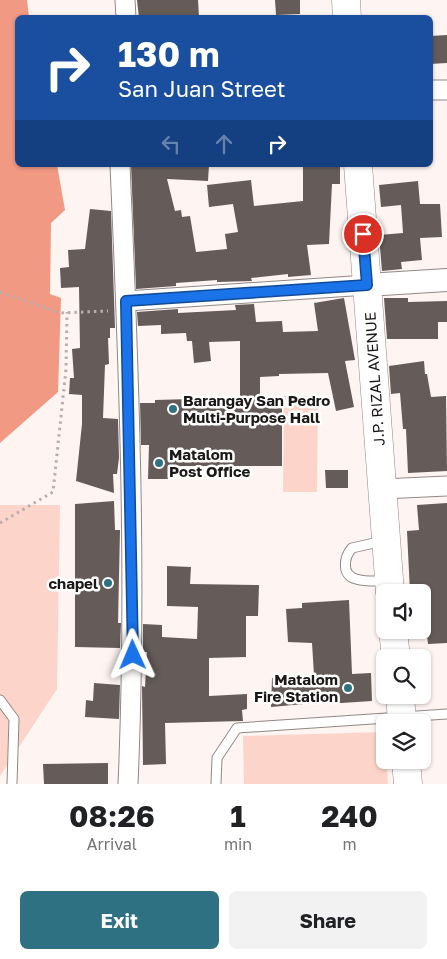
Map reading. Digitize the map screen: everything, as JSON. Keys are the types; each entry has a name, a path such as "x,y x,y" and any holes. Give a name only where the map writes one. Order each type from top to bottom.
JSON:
{"main road":[{"path":"346,0 347,15"},
{"name":"J.P. RIZAL AVENUE","path":"358,167 390,584"},
{"path":"407,769 408,784"}],"street":[{"path":"125,0 126,15"},
{"path":"433,90 447,90"},
{"path":"120,167 126,306 133,655 128,784"},
{"path":"126,306 447,280"},
{"path":"382,489 447,486"}],"lane":[{"path":"377,584 356,579 350,575 345,563 352,548 386,541"},
{"path":"0,700 14,719 12,784"},
{"path":"216,784 216,758 237,728 401,712 447,714"}],"path":[{"path":"0,292 60,313 126,306"},
{"path":"0,524 53,492 66,369 67,312"}],"shaded area":[{"path":"0,0 27,0 29,15 15,15 15,167 57,167 65,210 51,223 50,294 61,298 58,392 0,443"},
{"path":"284,396 318,396 317,492 283,492"},
{"path":"0,505 60,505 57,689 0,776"},
{"path":"376,732 376,769 387,769 388,784 244,784 243,736"}],"building":[{"path":"137,0 198,0 199,15 139,15"},
{"path":"275,0 300,0 300,14 276,15"},
{"path":"447,35 447,63 433,64 433,36"},
{"path":"131,167 209,167 208,181 167,179 175,211 181,210 182,217 190,216 196,252 227,249 225,234 238,232 233,204 209,207 207,185 251,180 254,206 303,201 303,167 340,167 340,184 332,184 329,244 307,245 311,275 288,277 288,274 251,278 252,281 217,282 217,280 176,283 176,286 136,289"},
{"path":"418,181 420,204 440,204 442,237 420,238 422,260 401,262 402,269 382,271 379,235 403,233 401,205 381,207 379,185"},
{"path":"90,209 111,211 115,328 110,328 110,338 108,338 109,364 105,365 103,418 118,419 119,458 117,474 113,474 114,493 76,481 82,424 82,395 69,394 70,378 74,378 72,349 80,348 79,287 61,288 60,268 69,267 68,250 85,249"},
{"path":"344,298 355,360 345,361 354,407 336,411 328,373 279,374 279,376 260,377 260,406 282,406 282,466 169,466 169,479 148,479 149,445 141,445 140,403 155,403 155,400 191,399 191,406 240,406 240,341 209,342 211,361 194,363 192,341 187,341 186,333 161,334 161,325 138,326 137,312 178,309 178,313 236,310 235,305 254,304 256,322 282,321 283,332 318,331 314,303"},
{"path":"384,298 408,298 408,302 447,301 447,322 438,322 438,339 387,339"},
{"path":"424,361 431,397 446,396 447,471 408,473 406,429 403,429 400,393 391,394 389,366"},
{"path":"325,470 348,470 348,488 326,488"},
{"path":"114,501 115,530 120,530 118,623 121,623 120,648 75,647 75,504"},
{"path":"447,503 447,643 428,644 427,639 431,639 431,584 410,584 407,531 419,530 417,505"},
{"path":"167,566 191,567 190,584 259,585 258,616 246,616 246,657 209,658 209,696 247,694 247,709 242,710 243,721 165,723 166,764 143,765 142,686 145,687 147,652 143,652 143,624 162,625 162,637 197,639 198,607 167,606"},
{"path":"349,600 352,674 371,673 372,701 326,704 326,702 271,707 272,678 314,675 312,643 288,642 286,609 302,608 302,603"},
{"path":"94,683 120,685 119,719 85,717 86,700 93,701"},
{"path":"108,763 108,784 44,784 43,764"}],"place":[{"name":"Barangay San Pedro Multi-Purpose Hall","path":"173,409"},
{"name":"Matalom Post Office","path":"159,463"},
{"name":"chapel","path":"108,583"},
{"name":"Matalom Fire Station","path":"348,688"}],"route":[{"path":"133,655 126,301 367,285 363,234"}]}
